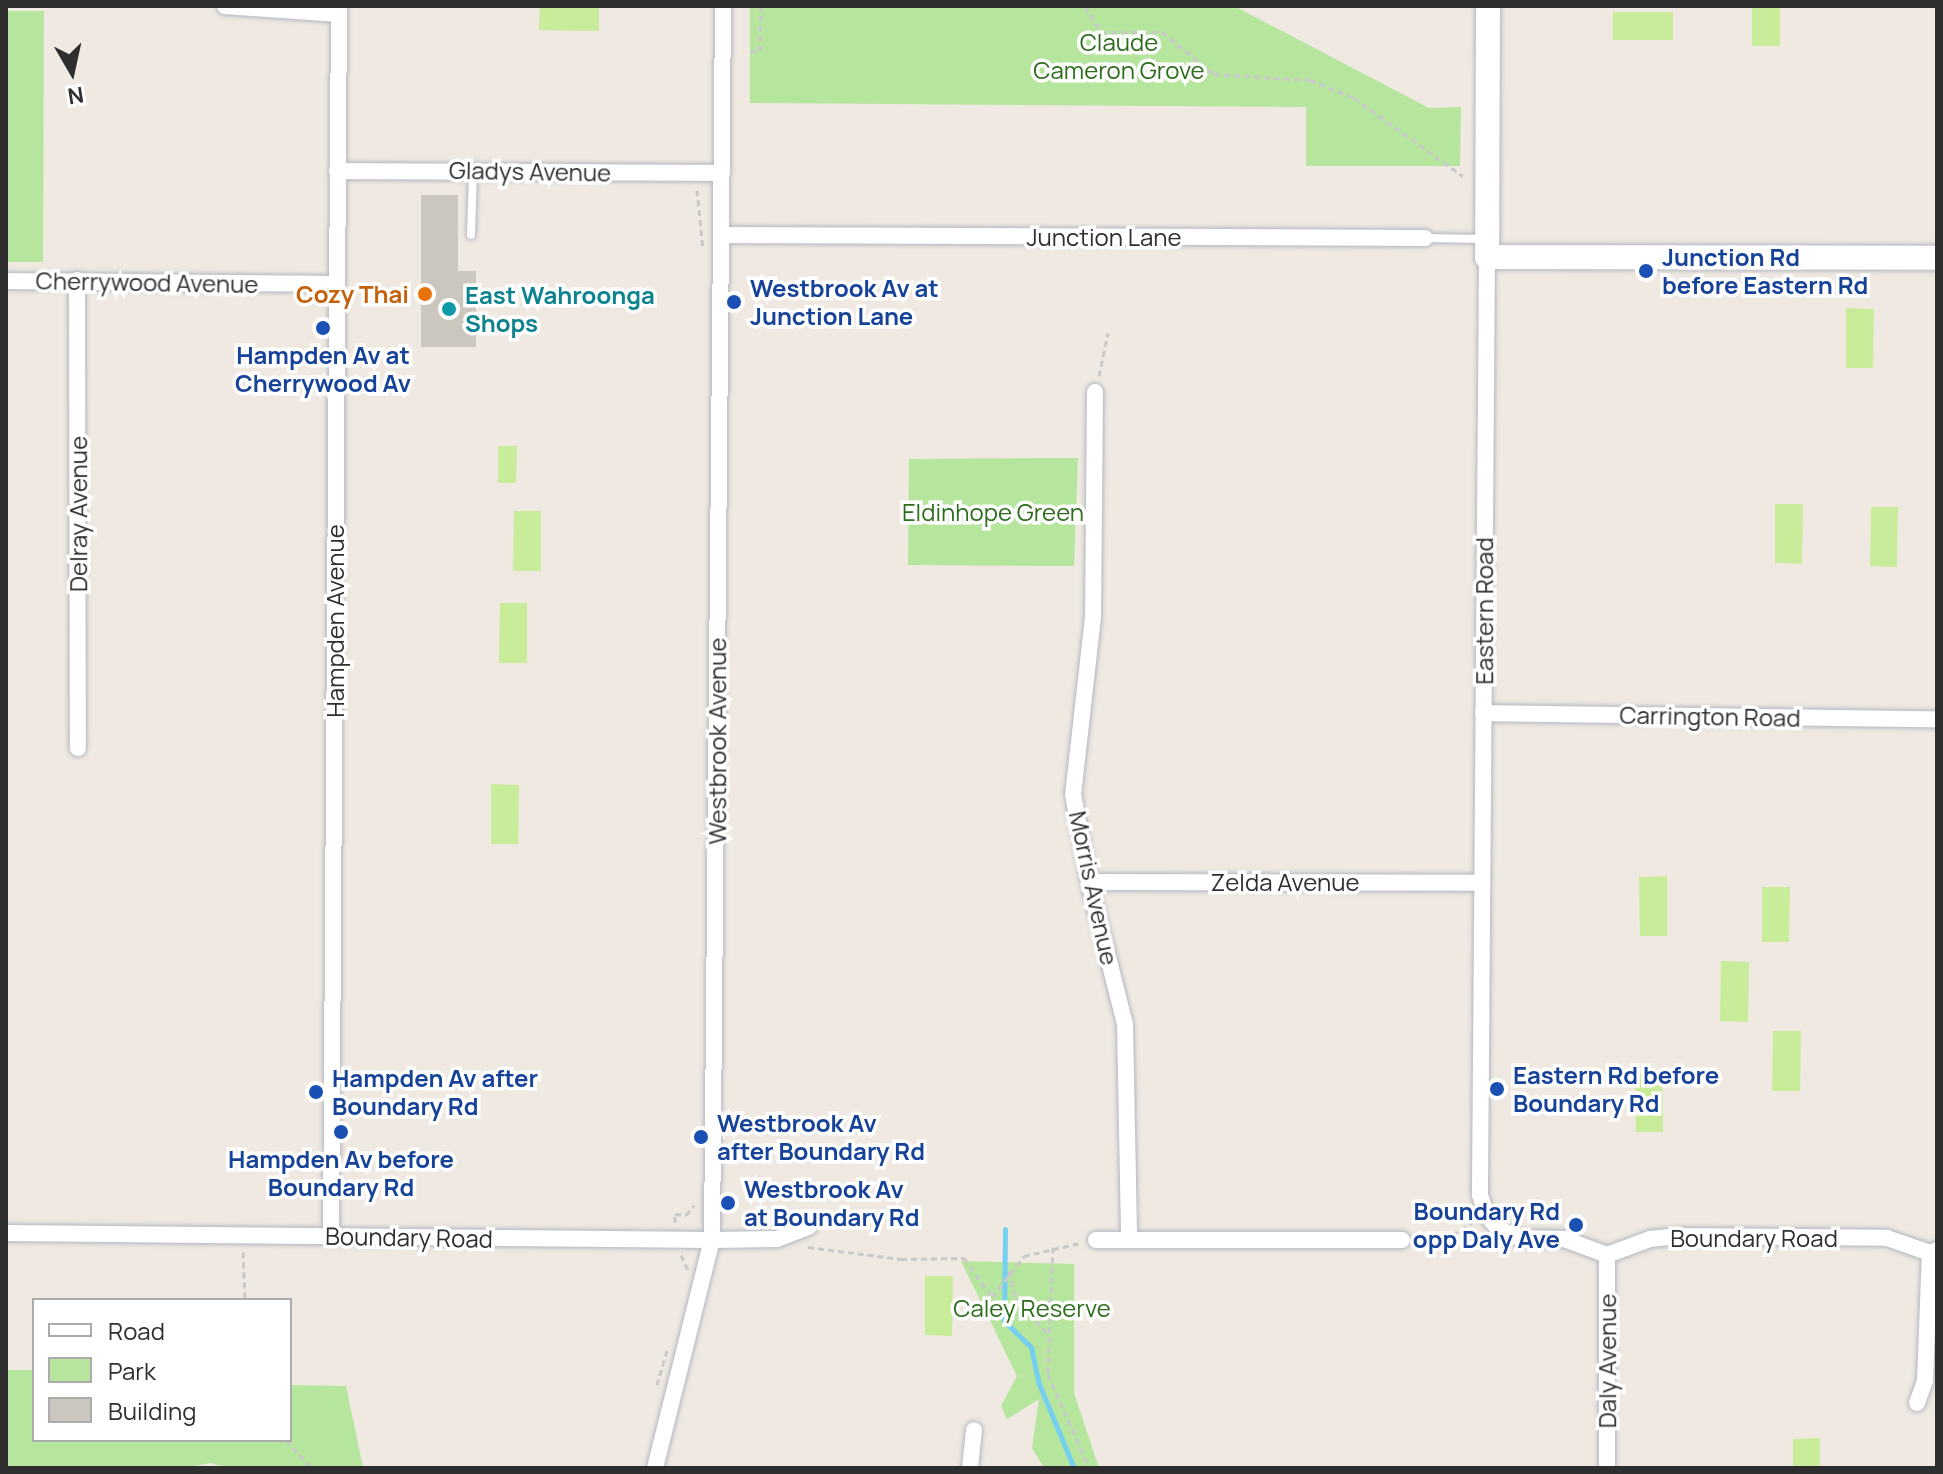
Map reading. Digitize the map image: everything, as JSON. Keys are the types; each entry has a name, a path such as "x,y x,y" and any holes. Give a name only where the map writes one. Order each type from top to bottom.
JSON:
{"main road":[{"name":"Eastern Road","path":"1487,248 1488,6"},
{"path":"1487,248 1937,258"}],"street":[{"path":"225,6 339,10"},
{"name":"Westbrook Avenue","path":"655,1468 712,1240 723,6"},
{"name":"Hampden Avenue","path":"331,1237 339,10"},
{"name":"Gladys Avenue","path":"337,171 722,173"},
{"name":"Junction Lane","path":"721,235 1425,238"},
{"name":"Eastern Road","path":"1486,1214 1480,1195 1487,248"},
{"name":"Delray Avenue","path":"77,280 78,748"},
{"name":"Cherrywood Avenue","path":"6,281 337,284"},
{"name":"Morris Avenue","path":"1095,392 1093,617 1073,794 1089,882 1125,1024 1129,1240"},
{"name":"Carrington Road","path":"1483,713 1937,719"},
{"name":"Zelda Avenue","path":"1089,882 1481,883"},
{"path":"1486,1214 1498,1229 1520,1238 1564,1239 1607,1255"},
{"name":"Boundary Road","path":"6,1233 712,1240 777,1239 809,1227"},
{"name":"Boundary Road","path":"1607,1255 1650,1239 1678,1236 1887,1238 1934,1252"},
{"path":"1096,1240 1402,1240"},
{"path":"1917,1403 1925,1381 1934,1252"},
{"name":"Daly Avenue","path":"1607,1255 1607,1468"},
{"path":"970,1468 968,1448 974,1430"}],"lane":[{"path":"471,235 473,170"},
{"name":"Junction Lane","path":"1425,238 1487,248"}],"path":[{"path":"750,51 760,51 761,6"},
{"path":"1085,6 1101,32 1162,32 1214,74 1310,80 1354,98 1463,176"},
{"path":"1095,392 1108,333"},
{"path":"1402,1240 1444,1240 1486,1214"},
{"path":"243,1236 245,1298"},
{"path":"777,1239 901,1259 964,1258 992,1297 1009,1271 1024,1256 1053,1247 1096,1240"},
{"path":"1053,1247 1048,1374 1089,1468"},
{"path":"1009,1271 1016,1298 1048,1334"},
{"path":"288,1442 311,1468"}],"green space":[{"path":"540,6 599,6 599,31 539,30"},
{"name":"Claude Cameron Grove","path":"750,6 1234,6 1429,108 1461,107 1460,166 1306,166 1306,107 750,103"},
{"path":"1752,6 1780,6 1780,46 1752,46"},
{"path":"6,11 44,11 43,262 6,262"},
{"path":"1613,12 1673,12 1673,40 1613,40"},
{"path":"1846,308 1874,309 1873,368 1846,368"},
{"path":"498,446 517,446 516,483 498,483"},
{"name":"Eldinhope Green","path":"1078,458 1074,566 908,565 909,459"},
{"path":"1775,504 1803,504 1802,564 1775,563"},
{"path":"1871,507 1898,507 1897,567 1870,566"},
{"path":"514,511 541,511 541,571 513,571"},
{"path":"500,603 527,603 527,663 499,663"},
{"path":"491,784 519,785 518,844 491,844"},
{"path":"1667,876 1667,936 1640,936 1639,877"},
{"path":"1762,887 1790,887 1789,942 1762,942"},
{"path":"1721,961 1749,962 1748,1022 1720,1021"},
{"path":"1773,1031 1801,1031 1800,1091 1772,1091"},
{"path":"1662,1073 1663,1132 1636,1132 1635,1074"},
{"name":"Caley Reserve","path":"961,1261 1074,1264 1074,1393 1099,1468 1044,1468 1032,1448 1039,1399 1007,1419 1001,1406 1017,1376"},
{"path":"925,1276 953,1276 952,1336 925,1335"},
{"path":"6,1370 32,1370 32,1442 292,1442 292,1385 346,1386 363,1468 227,1468 211,1463 183,1468 6,1468"},
{"path":"1820,1438 1820,1468 1793,1468 1793,1439"}],"building":[{"name":"East Wahroonga Shops","path":"421,195 458,195 458,271 476,271 476,347 421,347"}],"waterway":[{"path":"1005,1229 1004,1321 1031,1347 1039,1384 1074,1468"}],"place":[{"name":"Junction Rd before Eastern Rd","path":"1646,271"},
{"name":"Cozy Thai","path":"425,294"},
{"name":"Westbrook Av at Junction Lane","path":"734,302"},
{"name":"East Wahroonga Shops","path":"449,309"},
{"name":"Hampden Av at Cherrywood Av","path":"323,328"},
{"name":"Eastern Rd before Boundary Rd","path":"1497,1089"},
{"name":"Hampden Av after Boundary Rd","path":"316,1092"},
{"name":"Hampden Av before Boundary Rd","path":"341,1132"},
{"name":"Westbrook Av after Boundary Rd","path":"701,1137"},
{"name":"Westbrook Av at Boundary Rd","path":"728,1203"},
{"name":"Boundary Rd opp Daly Ave","path":"1576,1225"}]}
